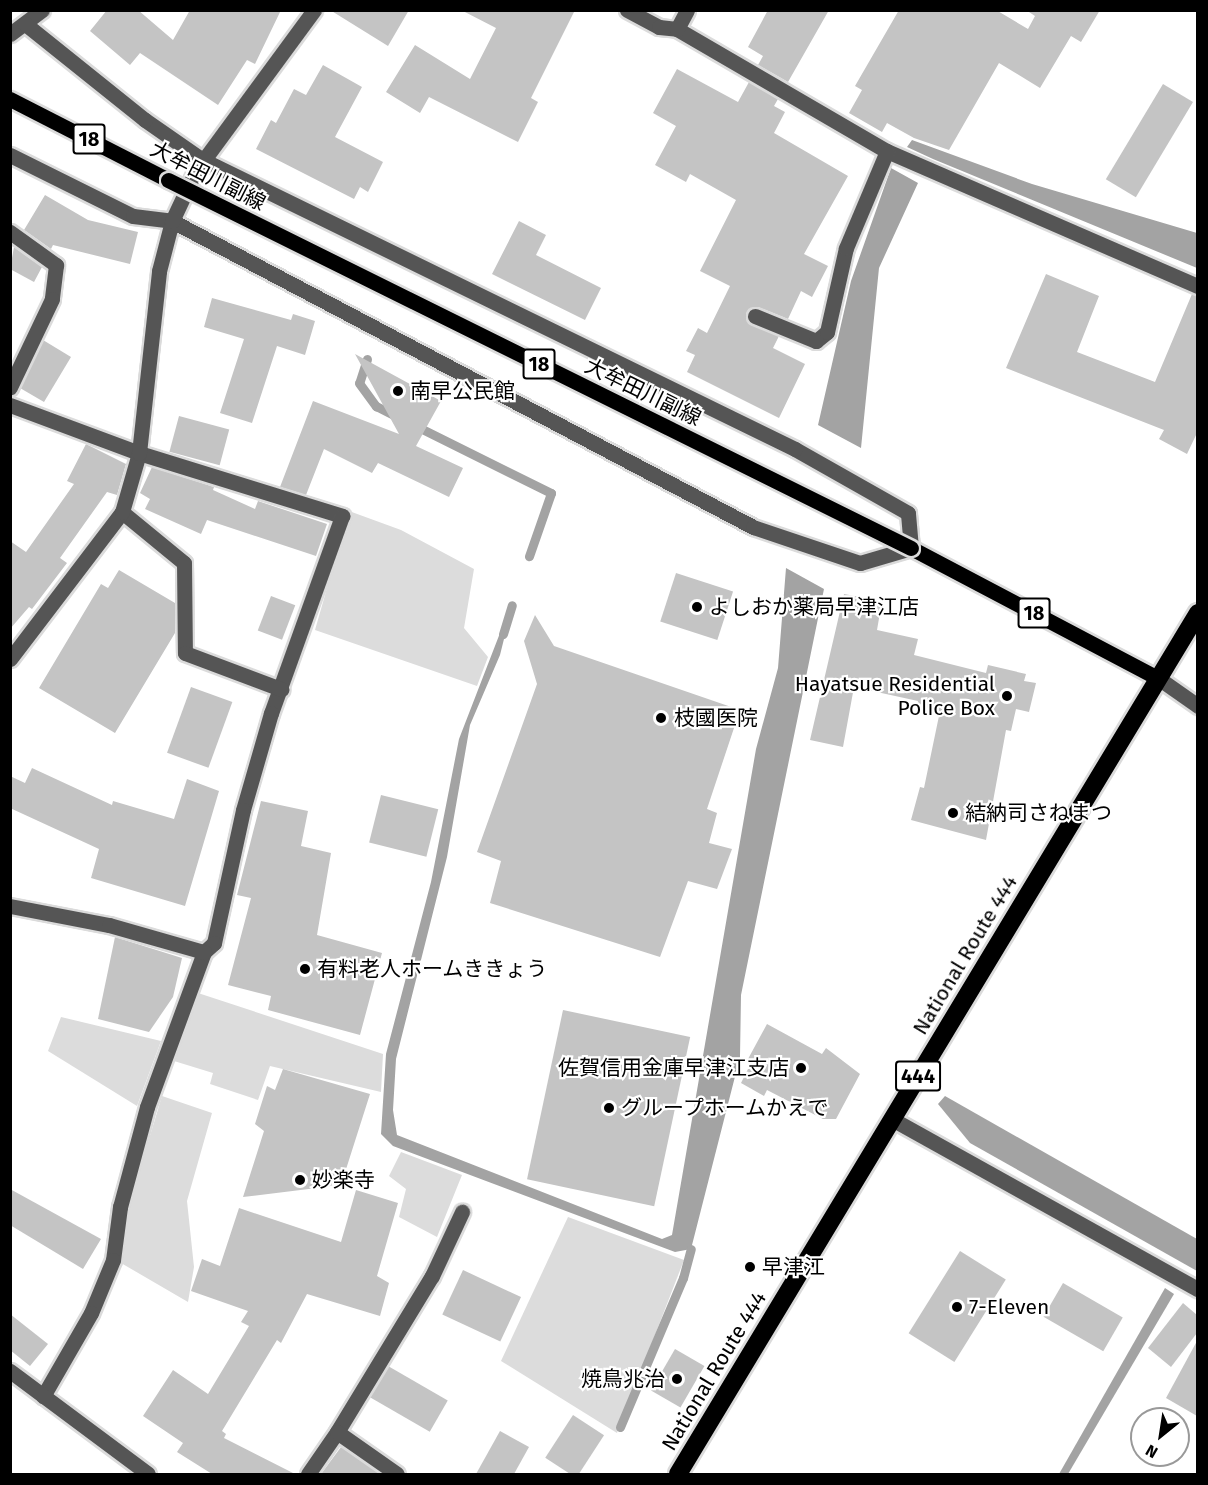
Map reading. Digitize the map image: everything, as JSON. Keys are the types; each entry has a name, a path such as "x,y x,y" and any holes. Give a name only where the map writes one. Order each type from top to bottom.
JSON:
{"highway":[{"name":"National Route 444","path":"678,1474 1197,613"}],"main road":[{"name":"大牟田川副線","path":"10,99 911,548 1158,678"}],"street":[{"path":"10,33 42,10"},
{"path":"10,659 122,512 139,453 159,271 172,221 201,159 256,92 314,10"},
{"path":"627,10 659,27 677,29 887,151 1197,286"},
{"path":"677,29 687,10"},
{"path":"10,155 133,216 172,221 753,527 860,563 911,548 908,513 795,449 201,159 145,120 25,24"},
{"path":"755,316 816,341 827,332 846,248 887,151"},
{"path":"10,232 56,265 51,299 10,387"},
{"path":"10,405 139,453 342,516 281,689 243,810 214,943 204,952 147,1107 120,1207 113,1260 91,1313 43,1396"},
{"path":"122,512 184,563 185,653 281,689"},
{"path":"1158,678 1197,706"},
{"path":"10,906 109,925 204,952"},
{"path":"892,1119 1197,1289"},
{"path":"308,1474 337,1432 432,1276 462,1212"},
{"path":"10,1371 148,1474"},
{"path":"337,1432 397,1474"}],"shaded area":[{"path":"912,140 1032,184 1197,233 1197,268 933,159 907,147"},
{"path":"891,168 918,183 879,268 861,448 818,425 851,281"},
{"path":"349,511 401,530 474,569 464,628 488,657 477,686 315,630"},
{"path":"786,568 824,589 741,995 740,1057 691,1249 675,1252 393,1146 381,1134 386,1054 431,882 459,739 500,633 505,635 500,655 470,725 447,857 396,1059 393,1110 397,1135 662,1239 672,1235 756,749 778,668"},
{"path":"198,993 383,1054 381,1092 270,1066 258,1100 210,1084 213,1073 174,1061"},
{"path":"61,1017 161,1041 137,1106 48,1051"},
{"path":"162,1096 212,1113 187,1201 194,1267 188,1302 121,1263 129,1205"},
{"path":"945,1096 1197,1239 1197,1271 970,1143 938,1104"},
{"path":"401,1152 462,1175 437,1237 399,1217 406,1189 389,1176"},
{"path":"568,1217 684,1260 617,1433 501,1361"},
{"path":"1165,1288 1174,1294 1068,1474 1059,1474"}],"building":[{"path":"107,10 138,10 173,40 190,10 281,10 255,64 247,60 218,105 140,53 130,65 90,31"},
{"path":"330,10 409,10 388,46"},
{"path":"461,10 575,10 531,98 538,102 518,142 429,97 420,113 386,92 415,45 470,79 496,28"},
{"path":"768,10 829,10 788,82 758,65 763,56 748,47"},
{"path":"899,10 996,10 1028,29 1035,16 1026,10 1100,10 1081,42 1071,36 1040,88 999,63 949,150 914,138 887,123 882,132 849,113 862,90 855,86"},
{"path":"323,65 362,87 335,137 383,162 368,192 360,187 354,199 256,149 271,120 276,123 294,89 306,95"},
{"path":"677,69 738,102 749,82 778,99 774,106 785,112 774,133 848,176 804,254 828,266 812,297 801,291 788,319 758,307 746,313 751,325 779,336 773,348 805,364 779,418 687,372 695,355 686,351 698,328 707,333 730,286 700,271 736,200 690,174 686,182 655,165 676,126 653,113"},
{"path":"1163,84 1193,102 1136,197 1106,179"},
{"path":"45,195 88,220 138,232 130,264 53,245 51,249 24,230"},
{"path":"519,221 546,235 536,255 601,288 585,320 492,274"},
{"path":"14,247 42,267 34,282 10,269"},
{"path":"1046,274 1099,296 1077,352 1155,382 1192,294 1197,296 1197,433 1187,454 1159,439 1164,430 1006,368"},
{"path":"212,298 291,320 293,314 315,321 305,355 277,346 252,423 220,413 244,339 204,327"},
{"path":"43,340 71,357 44,402 20,388"},
{"path":"355,354 441,401 416,446 463,468 449,497 378,463 372,473 324,449 306,495 280,487 313,401 399,434"},
{"path":"179,416 229,429 220,465 169,452"},
{"path":"86,444 126,464 117,495 107,492 60,558 67,563 32,609 29,607 10,629 10,541 26,552 74,484 67,481"},
{"path":"152,467 214,487 213,490 255,509 258,501 327,524 316,556 207,520 201,534 145,509 150,499 140,493"},
{"path":"119,570 175,603 175,633 115,733 39,688 101,584 108,588"},
{"name":"よしおか薬局早津江店","path":"676,573 733,592 717,640 660,622"},
{"path":"844,594 882,601 877,630 918,639 914,655 986,673 988,665 1026,674 1024,681 1036,683 1029,712 1016,709 1011,731 1006,730 986,840 911,820 920,787 924,788 940,711 917,705 918,701 854,687 843,747 810,740"},
{"path":"271,596 295,605 282,640 258,631"},
{"path":"535,615 554,646 740,710 707,809 717,813 709,843 732,849 717,889 688,881 660,957 490,903 501,861 477,852 537,684 524,641"},
{"path":"191,687 232,702 208,768 167,753"},
{"path":"32,768 112,805 113,801 174,819 187,779 219,791 185,906 91,878 99,849 10,808 10,776 25,783"},
{"path":"381,795 438,809 426,857 369,843"},
{"path":"261,801 308,811 301,846 331,853 317,935 382,953 360,1035 268,1010 271,996 228,985 251,898 237,895"},
{"path":"115,937 182,958 173,997 149,1032 98,1019"},
{"name":"グループホームかえで","path":"563,1010 690,1037 654,1206 527,1179"},
{"name":"佐賀信用金庫早津江支店","path":"767,1024 822,1054 826,1048 860,1074 836,1119 823,1119 767,1090 764,1096 741,1083 752,1061 748,1059"},
{"name":"妙楽寺","path":"283,1069 370,1094 341,1185 243,1197 264,1131 255,1124 267,1086 275,1090"},
{"path":"10,1189 101,1239 83,1269 10,1225"},
{"path":"356,1190 398,1203 377,1276 389,1283 380,1316 307,1294 281,1343 277,1340 222,1431 226,1434 224,1438 295,1474 212,1474 177,1452 183,1443 143,1416 173,1370 208,1394 249,1326 241,1322 248,1311 191,1291 202,1259 220,1266 239,1208 341,1242"},
{"name":"7-Eleven","path":"960,1251 1006,1280 954,1362 909,1333"},
{"path":"463,1270 521,1297 500,1341 442,1314"},
{"path":"1063,1283 1123,1318 1103,1351 1044,1317"},
{"path":"1183,1303 1197,1315 1197,1333 1171,1367 1148,1348"},
{"path":"10,1314 48,1344 30,1366 10,1350"},
{"path":"1197,1341 1197,1416 1190,1412 1190,1407 1182,1407 1166,1398"},
{"name":"焼鳥兆治","path":"675,1349 704,1366 680,1408 651,1391"},
{"path":"388,1366 448,1400 430,1432 370,1397"},
{"path":"573,1415 604,1435 579,1474 570,1474 545,1458"},
{"path":"500,1431 529,1447 514,1474 476,1474"},
{"path":"341,1447 381,1474 321,1474"}],"waterway":[{"path":"367,359 359,383 376,406 396,416"},
{"path":"414,425 551,493 529,556"},
{"path":"503,634 512,605"},
{"path":"620,1427 683,1278 691,1249"}],"place":[{"name":"南早公民館","path":"398,391"},
{"name":"よしおか薬局早津江店","path":"697,607"},
{"name":"Hayatsue Residential Police Box","path":"1007,696"},
{"name":"枝國医院","path":"661,718"},
{"name":"結納司さねまつ","path":"953,813"},
{"name":"有料老人ホームききょう","path":"305,969"},
{"name":"佐賀信用金庫早津江支店","path":"801,1068"},
{"name":"グループホームかえで","path":"609,1108"},
{"name":"妙楽寺","path":"300,1180"},
{"name":"早津江","path":"750,1267"},
{"name":"7-Eleven","path":"957,1307"},
{"name":"焼鳥兆治","path":"677,1379"}]}
